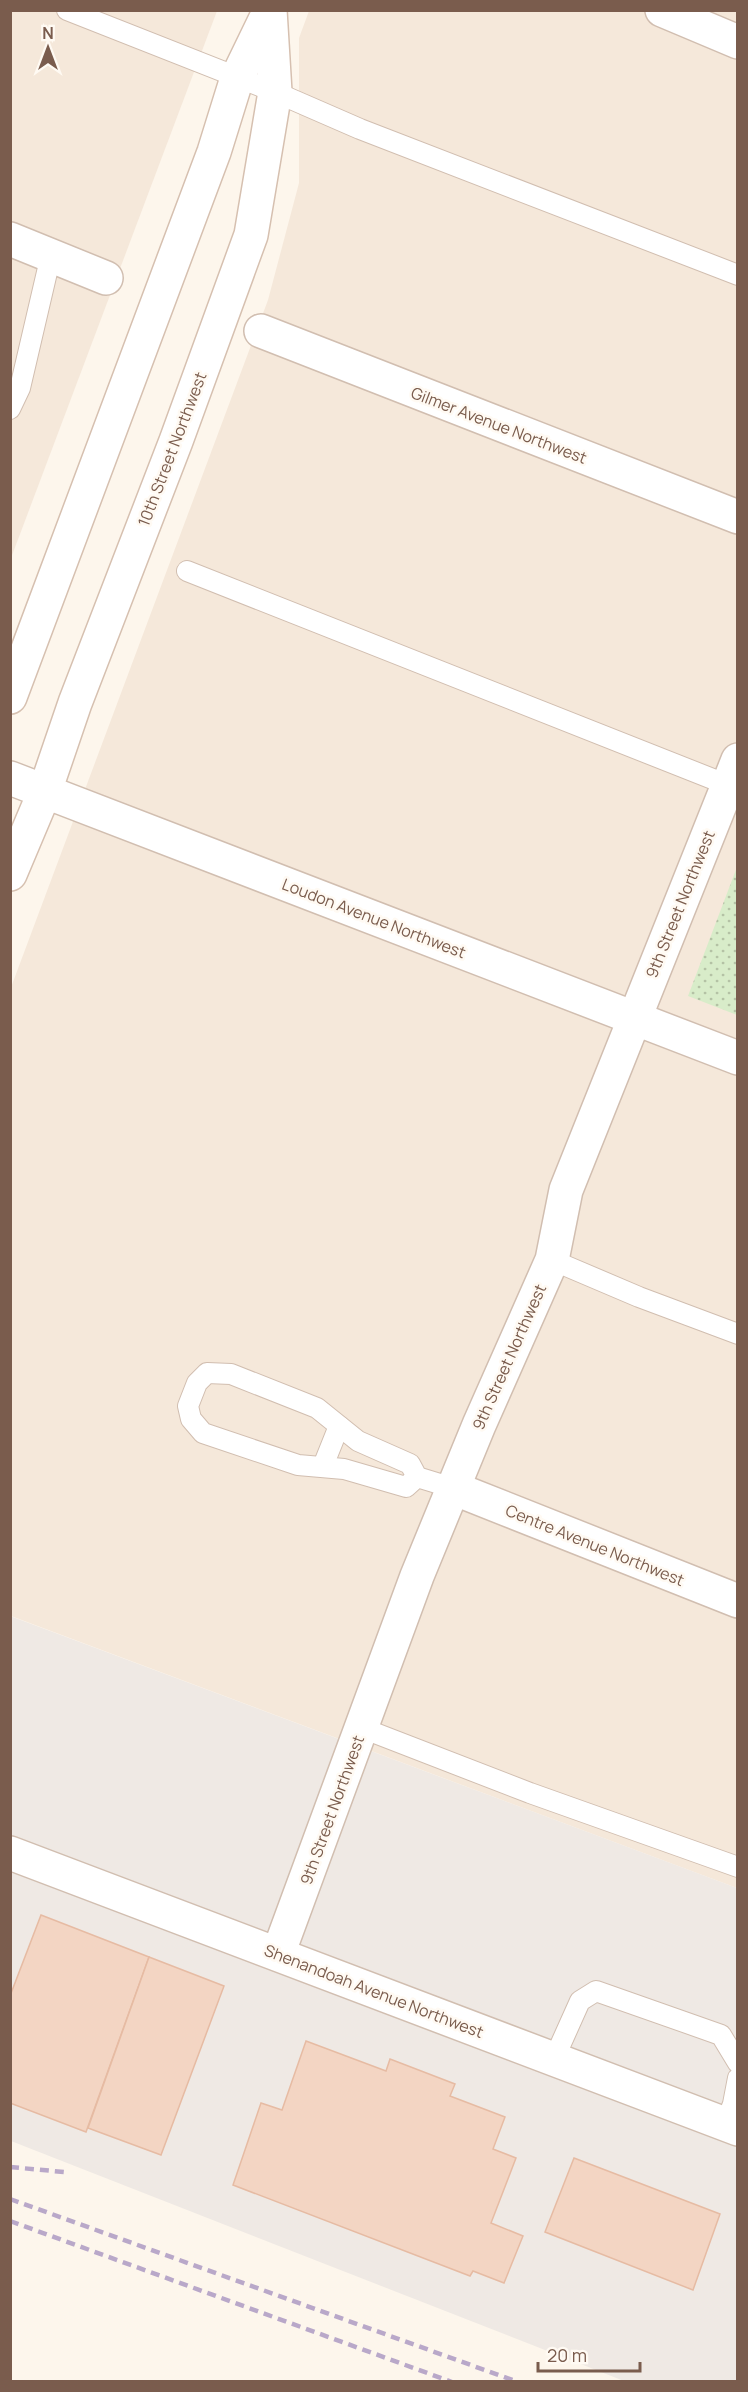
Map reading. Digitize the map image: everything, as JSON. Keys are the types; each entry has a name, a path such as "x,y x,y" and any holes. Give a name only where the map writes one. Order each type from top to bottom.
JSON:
{"street":[{"name":"10th Street Northwest","path":"10,697 214,152 237,78 270,10"},
{"name":"10th Street Northwest","path":"10,874 45,791 75,703 176,441 251,235 274,93 270,10"},
{"path":"662,10 738,42"},
{"path":"10,239 106,278"},
{"name":"Gilmer Avenue Northwest","path":"261,332 738,518"},
{"name":"Loudon Avenue Northwest","path":"10,778 738,1058"},
{"name":"9th Street Northwest","path":"278,1954 417,1576 552,1260 566,1190 633,1018 734,778"},
{"name":"Centre Avenue Northwest","path":"453,1488 738,1600"},
{"name":"Shenandoah Avenue Northwest","path":"10,1853 731,2127"}],"lane":[{"path":"67,10 360,129 738,275"},
{"path":"10,409 20,388 51,255"},
{"path":"188,571 734,778"},
{"path":"552,1260 639,1297 738,1334"},
{"path":"417,1477 406,1487 344,1469 298,1465 203,1433 191,1419 188,1406 197,1383 207,1372 231,1374 317,1408 358,1441 410,1464 417,1477 453,1488"},
{"path":"323,1466 339,1426"},
{"path":"362,1728 530,1793 738,1867"},
{"path":"554,2059 580,2001 596,1991 721,2035 738,2063"},
{"path":"731,2127 738,2078"}],"shaded area":[{"path":"11,11 217,11 11,558"},
{"path":"309,11 737,11 737,1888 11,1616 10,990 268,300 299,183 299,38"},
{"path":"10,1616 737,1888 737,2381 624,2381 11,2141"}],"green space":[{"path":"737,867 738,1015 688,996"}],"building":[{"path":"41,1915 149,1957 86,2132 10,2103 10,1996"},
{"path":"149,1957 224,1986 161,2155 88,2128"},
{"path":"306,2041 386,2071 390,2059 455,2084 450,2096 505,2117 493,2149 516,2158 491,2223 523,2236 504,2283 473,2271 470,2276 233,2185 261,2103 282,2110"},
{"path":"574,2158 720,2214 693,2290 545,2232"}],"railway":[{"path":"10,2167 64,2172"},
{"path":"10,2199 518,2382"},
{"path":"10,2221 452,2382"}]}
